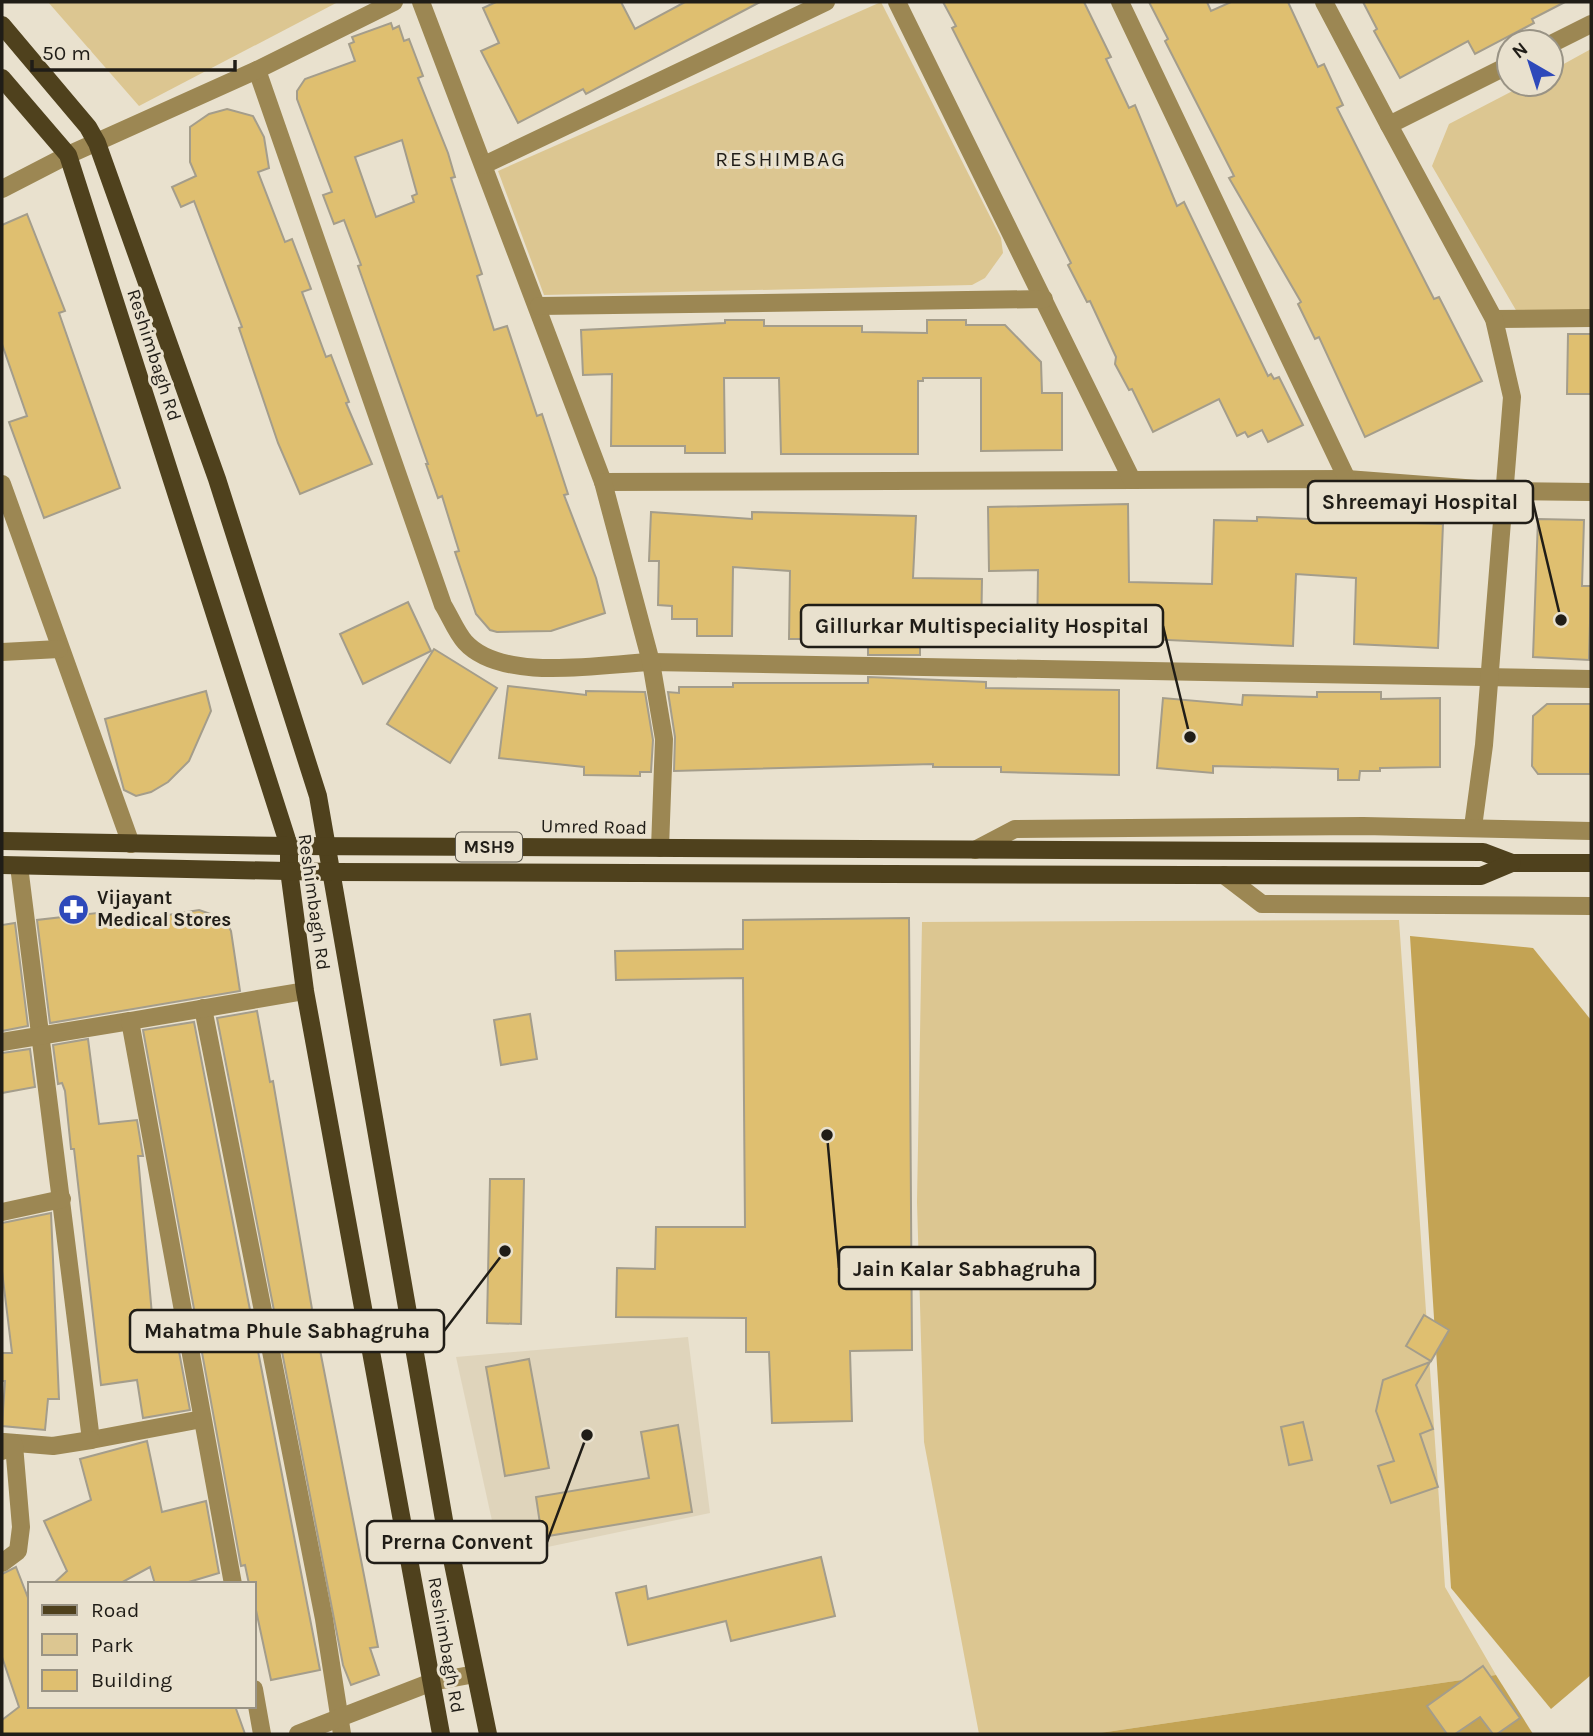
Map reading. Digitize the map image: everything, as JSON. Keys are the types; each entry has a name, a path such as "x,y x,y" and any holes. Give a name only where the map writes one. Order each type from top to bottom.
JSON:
{"main road":[{"path":"2,25 88,127 97,143 218,479 318,796 442,1506 488,1734"},
{"name":"Reshimbagh Rd","path":"2,78 68,155 289,846 289,870 305,991 441,1734"},
{"name":"Umred Road","path":"2,841 289,846 1483,852 1512,863"},
{"path":"131,844 135,867"},
{"path":"828,849 828,872"},
{"path":"11,865 332,872 1481,876 1512,863 1591,863"}],"street":[{"path":"2,189 68,155 257,70 394,2"},
{"path":"421,2 539,306 603,482 651,662 664,739 660,848"},
{"path":"484,165 826,2"},
{"path":"897,2 1132,480"},
{"path":"1121,2 1347,479"},
{"path":"1324,2 1494,319 1512,397 1488,679 1485,745 1473,827"},
{"path":"1565,37 1591,23"},
{"path":"257,70 443,604 466,643 496,661 534,668 651,662 1591,679"},
{"path":"1389,125 1495,72"},
{"path":"539,306 1044,299"},
{"path":"1494,319 1591,318"},
{"path":"603,482 1347,479 1504,491 1591,492"},
{"path":"2,484 131,844"},
{"path":"2,652 59,649"},
{"path":"975,850 1015,829 1473,827 1591,831"},
{"path":"11,865 41,1035 91,1440"},
{"path":"1224,875 1262,904 1591,906"},
{"path":"2,1042 305,991"},
{"path":"203,1008 324,1619 342,1734"},
{"path":"130,1021 233,1582"},
{"path":"2,1212 62,1199"},
{"path":"2,1563 18,1551 20,1540 6,1446 53,1446 202,1419"},
{"path":"298,1734 432,1682 475,1674"},
{"path":"256,1700 262,1734"}],"shaded area":[{"path":"1410,936 1533,948 1591,1020 1591,1675 1551,1709 1451,1588"},
{"path":"688,1337 710,1513 500,1557 456,1357"},
{"path":"1496,1675 1533,1734 1093,1734"}],"green space":[{"path":"48,2 338,2 139,106"},
{"path":"881,2 1001,238 1003,253 985,278 972,285 544,295 498,171"},
{"path":"1591,49 1591,310 1517,312 1432,166 1449,124 1499,98 1565,98 1565,63"},
{"path":"1399,920 1445,1587 1496,1675 1093,1734 979,1734 924,1442 917,1202 922,922"}],"building":[{"path":"496,2 621,2 635,29 685,2 760,2 586,94 583,89 518,123 481,51 499,43 483,8"},
{"path":"943,2 1084,2 1111,57 1106,59 1129,108 1135,105 1177,206 1184,202 1268,376 1271,374 1274,379 1279,377 1303,425 1268,442 1262,430 1248,437 1245,432 1237,436 1219,399 1153,432 1132,389 1129,390 1115,364 1116,357 1090,301 1087,302 1068,265 1071,263 952,28 956,26"},
{"path":"1149,2 1207,2 1211,11 1231,2 1288,2 1318,67 1324,64 1343,105 1337,108 1434,299 1439,297 1482,381 1365,437 1319,337 1315,339 1298,304 1301,302 1229,178 1234,176 1165,41 1168,39"},
{"path":"1363,2 1565,2 1532,19 1534,23 1524,28 1495,28 1495,43 1475,54 1468,41 1400,78 1374,31 1377,29"},
{"path":"391,23 393,29 399,26 404,41 409,39 423,76 418,78 448,153 455,177 451,178 482,274 477,276 494,330 507,326 537,416 542,414 568,494 564,495 596,578 605,613 551,631 497,632 490,630 476,614 455,552 459,551 442,496 438,498 426,464 358,266 361,265 344,220 334,224 323,195 332,192 297,99 297,91 305,79 355,61 349,44 354,42 352,37","holes":["402,140 417,194 412,196 414,202 376,217 355,157"]},
{"path":"227,109 253,116 264,137 269,168 258,172 285,242 292,239 311,289 302,292 326,357 331,355 349,402 346,403 372,464 300,494 278,443 239,328 242,327 194,201 181,207 172,187 196,176 190,162 190,127 209,114"},
{"path":"27,214 65,311 59,313 120,488 44,518 9,422 27,416 2,344 2,225"},
{"path":"725,320 764,320 764,326 862,326 862,332 927,333 927,320 966,320 966,325 1005,325 1041,362 1042,393 1062,393 1062,450 981,451 981,378 923,378 923,381 918,381 918,454 781,454 779,378 724,378 725,453 685,453 685,446 611,446 612,374 583,375 581,330 725,323"},
{"path":"1568,334 1591,334 1591,394 1567,394"},
{"path":"1128,504 1129,582 1212,584 1214,520 1257,521 1257,517 1443,524 1438,648 1354,644 1356,578 1296,574 1293,646 1127,638 1127,642 1037,642 1038,570 989,571 988,507"},
{"path":"651,512 752,519 752,512 916,516 913,578 982,579 981,640 920,639 920,655 868,655 868,639 789,639 790,571 733,567 732,636 697,636 697,619 672,619 672,606 658,605 659,561 649,561"},
{"path":"1538,519 1584,520 1582,586 1591,586 1589,660 1533,657"},
{"path":"408,602 431,651 363,684 340,634"},
{"path":"434,649 497,688 450,763 387,724"},
{"path":"868,677 986,682 986,688 1119,690 1119,775 1001,772 1001,767 933,767 933,764 674,771 675,737 668,692 679,693 679,687 733,687 733,683 868,683"},
{"path":"508,686 586,695 586,691 645,692 653,740 651,772 640,772 640,776 584,775 584,767 499,758"},
{"path":"206,691 211,711 189,761 168,782 151,792 136,796 124,790 105,719"},
{"path":"1317,692 1381,692 1381,699 1440,698 1440,767 1360,771 1359,780 1338,780 1338,769 1213,766 1213,773 1157,768 1163,698 1242,705 1243,695 1317,697"},
{"path":"1547,704 1591,704 1590,774 1538,774 1532,766 1533,716"},
{"path":"199,910 225,919 231,931 240,991 50,1023 37,920 97,913 99,926"},
{"path":"909,918 912,1350 850,1351 852,1421 772,1423 769,1352 746,1352 746,1318 616,1317 617,1268 655,1269 656,1227 745,1227 743,978 616,980 615,951 743,949 743,920"},
{"path":"15,923 28,1026 2,1031 2,925"},
{"path":"257,1011 270,1082 273,1081 312,1309 378,1647 370,1648 379,1675 351,1685 343,1665 217,1018"},
{"path":"530,1014 537,1059 501,1065 494,1020"},
{"path":"194,1022 320,1670 271,1680 256,1610 256,1582 249,1582 245,1565 241,1566 143,1030"},
{"path":"88,1039 99,1124 137,1120 143,1156 138,1156 155,1349 178,1346 190,1410 143,1418 137,1380 101,1385 74,1149 71,1149 65,1091 62,1083 58,1084 53,1045"},
{"path":"30,1049 35,1087 2,1093 2,1053"},
{"path":"490,1179 524,1179 521,1324 487,1323"},
{"path":"51,1213 59,1399 48,1399 45,1430 2,1426 5,1381 2,1381 2,1353 12,1353 2,1271 2,1223"},
{"path":"1424,1315 1449,1330 1431,1361 1406,1346"},
{"path":"529,1359 549,1468 505,1476 486,1367"},
{"path":"1430,1362 1416,1385 1433,1429 1420,1434 1438,1487 1391,1503 1378,1466 1394,1461 1376,1411 1383,1380"},
{"path":"1303,1422 1312,1460 1289,1465 1281,1427"},
{"path":"678,1425 692,1512 542,1537 536,1497 649,1478 641,1432"},
{"path":"147,1441 162,1512 206,1501 219,1573 189,1582 154,1582 150,1567 123,1582 55,1582 67,1571 44,1521 91,1500 80,1459"},
{"path":"821,1557 835,1616 731,1641 726,1621 628,1645 616,1593 646,1586 648,1599"},
{"path":"16,1567 28,1598 28,1708 236,1708 245,1734 2,1734 2,1720 19,1707 2,1657 2,1574"},
{"path":"1483,1666 1520,1718 1497,1734 1493,1734 1480,1717 1455,1734 1447,1734 1427,1706"}],"place":[{"name":"Shreemayi Hospital","path":"1561,620"},
{"name":"Gillurkar Multispeciality Hospital","path":"1190,737"},
{"name":"Vijayant Medical Stores","path":"74,909"},
{"name":"Jain Kalar Sabhagruha","path":"827,1135"},
{"name":"Mahatma Phule Sabhagruha","path":"505,1251"},
{"name":"Prerna Convent","path":"587,1435"}],"district":[{"name":"RESHIMBAG","path":"781,159"}]}
